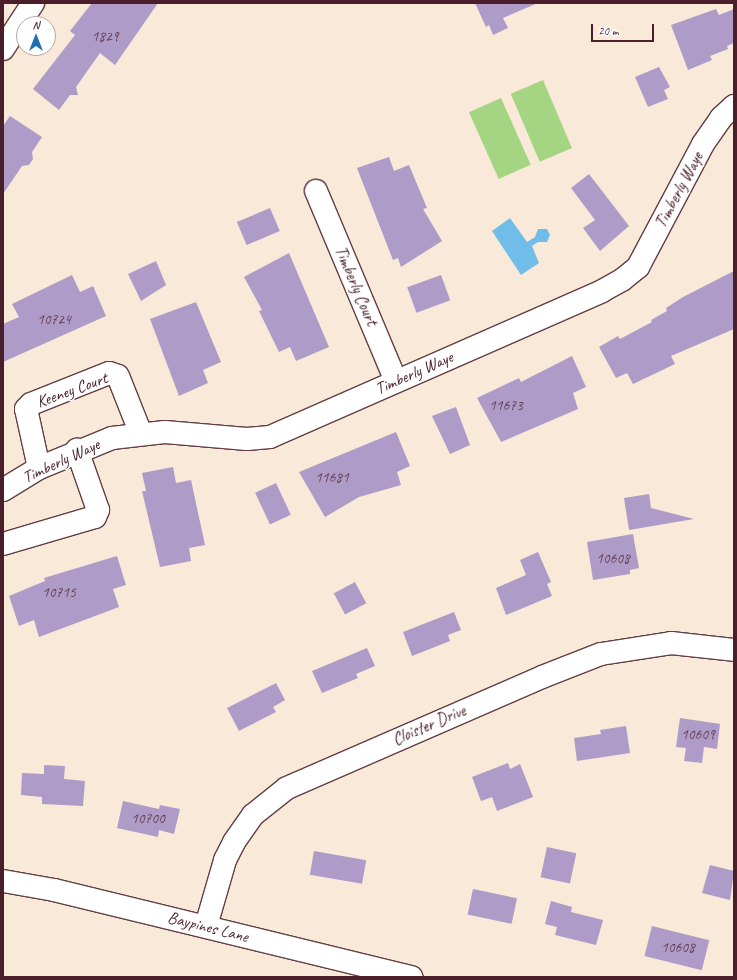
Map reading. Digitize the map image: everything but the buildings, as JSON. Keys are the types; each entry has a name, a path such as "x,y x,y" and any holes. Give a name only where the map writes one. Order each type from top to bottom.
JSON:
{"street":[{"path":"3,50 33,3"},
{"name":"Timberly Waye","path":"3,490 39,468 77,450 112,438 165,432 247,439 270,437 602,290 638,267 703,144 721,118 734,106"},
{"name":"Timberly Court","path":"316,191 396,381"},
{"name":"Keeney Court","path":"39,468 26,409 31,404 109,373 118,376 141,434"},
{"path":"3,544 95,517 98,510 77,450"},
{"name":"Cloister Drive","path":"206,926 225,860 234,842 253,815 286,788 535,680 601,654 671,643 709,645 734,650"},
{"name":"Baypines Lane","path":"3,881 54,890 412,977"}],"green space":[{"path":"543,80 572,148 540,162 511,94"},
{"path":"501,98 531,165 499,179 469,112"}],"water":[{"path":"510,218 527,242 535,237 538,229 547,229 550,235 547,242 538,242 532,246 539,263 521,275 492,231"}]}
